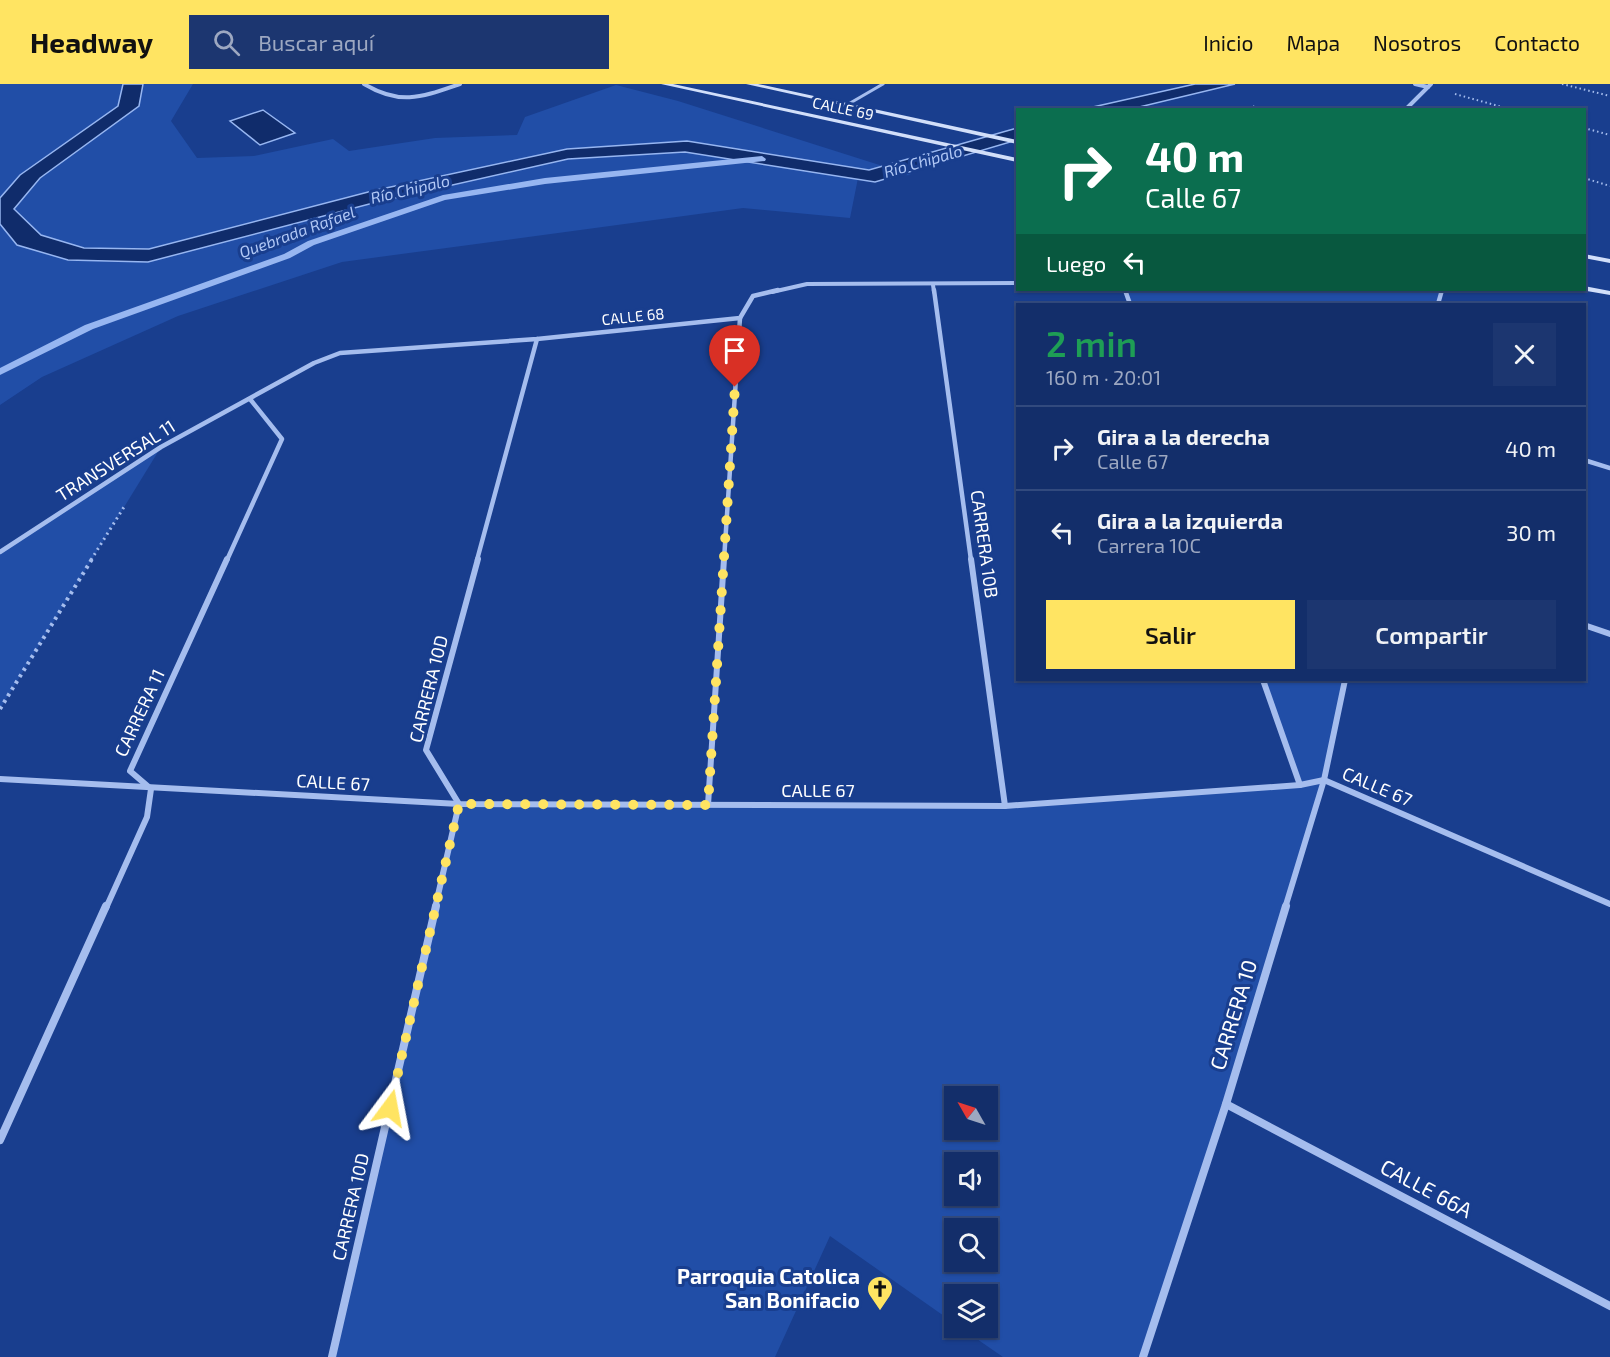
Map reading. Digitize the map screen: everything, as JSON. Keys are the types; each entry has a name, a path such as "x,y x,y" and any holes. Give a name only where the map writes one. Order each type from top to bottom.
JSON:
{"street":[{"path":"364,84 380,95 396,100 418,97 460,84"},
{"name":"CALLE 69","path":"664,84 1016,160"},
{"name":"CALLE 69","path":"749,84 1016,142"},
{"path":"1415,84 1430,85"},
{"path":"1407,108 1430,85"},
{"path":"1586,256 1610,261"},
{"path":"708,805 740,318 753,296 807,284 1016,283"},
{"name":"CARRERA 10B","path":"933,285 1005,806"},
{"path":"1586,288 1610,293"},
{"name":"CALLE 68","path":"250,399 314,363 340,353 537,339 740,318"},
{"name":"CARRERA 10D","path":"332,1357 459,804 426,750 537,339"},
{"name":"TRANSVERSAL 11","path":"0,552 161,447 250,399"},
{"name":"CARRERA 11","path":"151,789 130,771 282,439 250,399"},
{"path":"1586,461 1610,468"},
{"path":"1586,626 1610,634"},
{"path":"1263,681 1300,785"},
{"name":"CARRERA 10","path":"1143,1357 1226,1104 1324,780 1345,681"},
{"name":"CALLE 67","path":"0,779 459,804 1005,806 1300,785 1324,780 1610,904"},
{"path":"0,1140 147,817 151,789"},
{"name":"CALLE 66A","path":"1226,1104 1610,1306"}],"lane":[{"path":"845,105 883,84"}],"path":[{"path":"1562,84 1610,96"},
{"path":"1430,85 1506,108"},
{"path":"1586,129 1610,135"},
{"path":"1586,179 1610,186"},
{"path":"0,709 130,497"}],"shaded area":[{"path":"0,84 193,84 171,121 197,158 254,156 333,139 349,151 435,138 517,135 525,117 616,85 678,101 911,175 858,178 850,218 743,208 342,262 178,316 42,377 0,405"},
{"path":"1125,291 1442,291 1438,303 1130,303"},
{"path":"161,447 0,709 0,552"},
{"path":"1263,681 1345,681 1324,780 1143,1357 1003,1357 975,1338 998,1338 998,1284 944,1284 944,1316 830,1236 775,1357 332,1357 459,804 1005,806 1300,785"}],"water":[{"name":"Río Chipalo","path":"123,84 143,84 139,106 40,178 14,209 41,235 84,248 149,249 372,191 567,149 687,141 869,170 1016,128 1016,140 875,182 685,152 568,159 377,202 148,262 68,260 17,245 0,224 0,198 20,175 118,106"},
{"path":"1195,84 1235,84 1135,108 1088,108"},
{"path":"263,110 295,133 260,145 230,121"}],"waterway":[{"name":"Quebrada Rafael","path":"0,372 89,327 287,256 311,243 443,198 545,181 762,159"}],"place":[{"name":"Parroquia Catolica San Bonifacio","path":"880,1312"}],"route":[{"path":"390,1108 459,804 708,805 735,387"}]}
